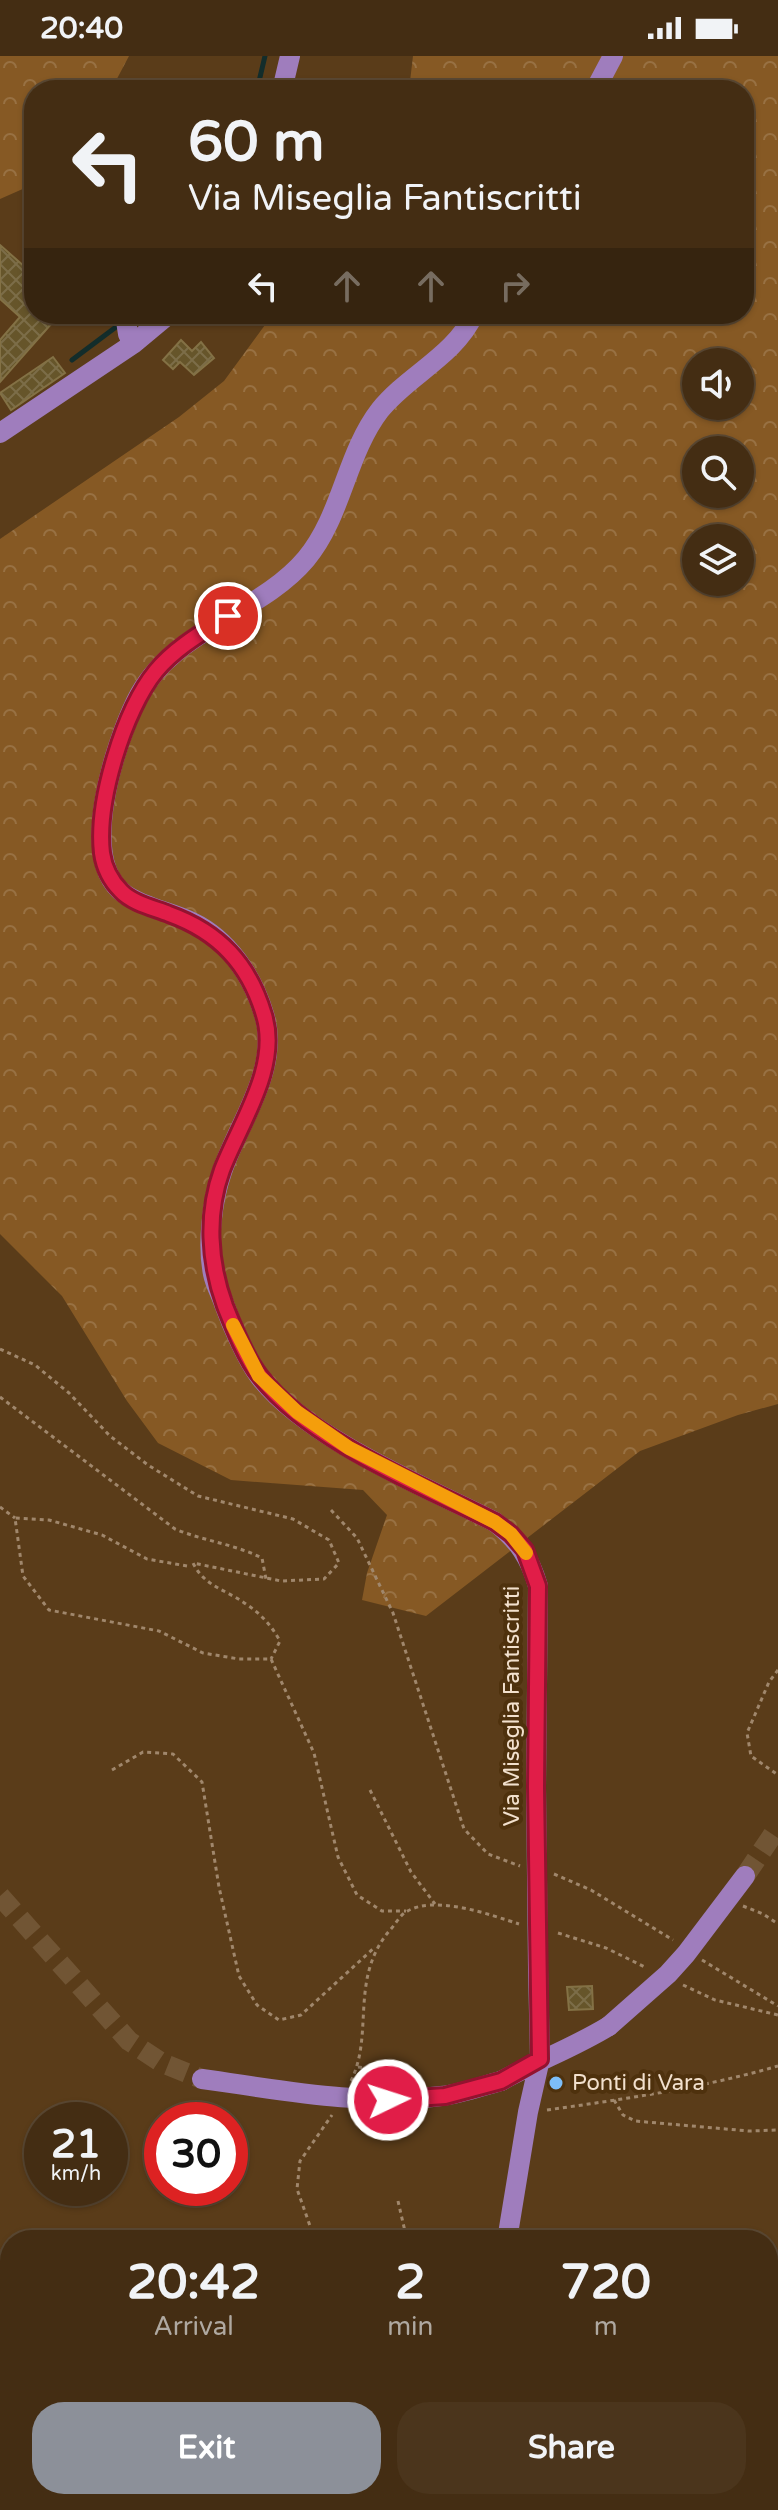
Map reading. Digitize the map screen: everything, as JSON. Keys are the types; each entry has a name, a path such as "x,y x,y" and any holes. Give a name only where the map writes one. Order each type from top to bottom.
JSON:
{"street":[{"path":"284,80 290,56"},
{"path":"600,80 613,56"},
{"name":"Via Miseglia Fantiscritti","path":"468,324 462,335 381,409 362,439 325,529 306,559 281,582 174,654 157,670 137,697 107,787 102,854 110,878 123,894 195,923 220,940 245,973 266,1019 268,1045 262,1074 222,1171 211,1212 213,1274 229,1317 259,1376 297,1412 349,1448 495,1522 511,1534 525,1550 538,1586 536,1787 540,2059 509,2230"},
{"path":"0,433 129,331"},
{"path":"202,2079 347,2099 388,2100 445,2096 501,2081 609,2026 668,1974 745,1876"}],"path":[{"path":"0,1349 35,1365 69,1393 110,1436 148,1465 198,1496 293,1519 329,1540 339,1563 324,1579 281,1581 193,1563 200,1578 245,1603 269,1623 280,1641 271,1659"},
{"path":"0,1397 175,1529 200,1539 241,1548 262,1558 266,1579"},
{"path":"0,1507 15,1518 49,1520 102,1535 147,1559 187,1566"},
{"path":"15,1518 23,1576 49,1610 159,1631 203,1653 239,1659 271,1659"},
{"path":"271,1659 314,1753 338,1857 357,1895 382,1911 406,1911 435,1904 488,1914 527,1927"},
{"path":"778,1670 769,1682 747,1733 751,1756 778,1775"},
{"path":"112,1770 143,1752 173,1754 202,1782 219,1887 239,1976 257,2005 279,2020 301,2015 378,1944 406,1911"},
{"path":"370,1790 411,1872 435,1904"},
{"path":"723,1905 743,1906 778,1924"},
{"path":"554,1932 606,1948 658,1973"},
{"path":"345,2093 358,2067 366,1984 378,1944"},
{"path":"677,1983 715,2000 778,2015"},
{"path":"528,2112 736,2078 778,2066"},
{"path":"614,2100 623,2115 635,2121 749,2131 778,2130"},
{"path":"311,2230 297,2189 300,2161 338,2104"},
{"path":"398,2201 405,2230"}],"green space":[{"path":"0,56 129,56 116,80 24,80 24,188 0,199"},
{"path":"413,56 778,56 778,1404 738,1415 640,1451 426,1616 362,1600 367,1573 387,1515 363,1490 231,1480 158,1443 127,1401 62,1296 0,1234 0,539 179,417 224,381 266,324 754,324 754,80 410,80"}],"building":[{"path":"0,245 24,266 24,324 51,324 0,382 0,340 20,317 0,299"},
{"path":"181,340 192,351 201,342 214,358 194,375 180,362 173,369 163,360"},
{"path":"53,357 65,373 11,410 0,393"},
{"path":"592,1986 593,2009 569,2010 567,1987"}],"waterway":[{"path":"259,80 265,56"},
{"path":"72,360 120,324"}],"tunnel":[{"path":"745,1876 778,1827"},
{"path":"0,1896 129,2041 162,2063 202,2079"}],"slow traffic":[{"path":"233,1325 259,1376 297,1412 349,1448 495,1522 511,1534 526,1553"}],"place":[{"name":"Ponti di Vara","path":"556,2083"}],"route":[{"path":"228,616 174,654 157,670 137,697 107,787 102,854 110,878 123,894 195,923 220,940 240,964 256,992 266,1019 268,1045 262,1074 222,1171 211,1212 213,1274 229,1317 259,1376 297,1412 349,1448 495,1522 511,1534 525,1550 538,1586 536,1787 540,2059 501,2081 445,2096 388,2100"}]}
